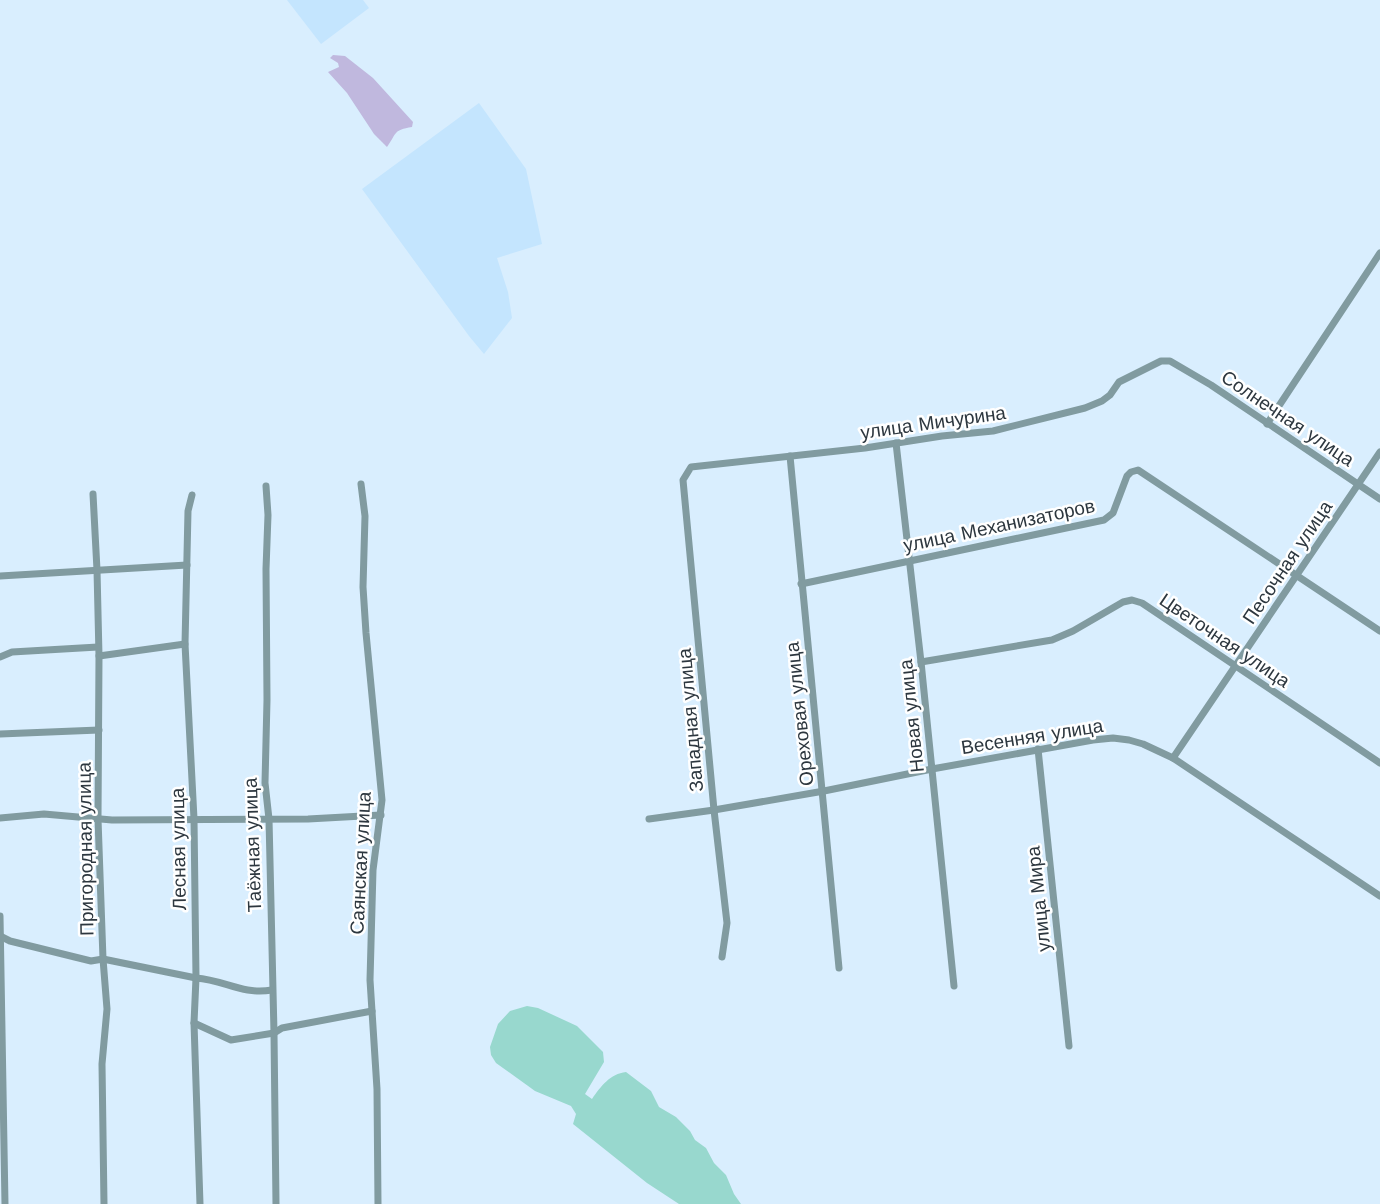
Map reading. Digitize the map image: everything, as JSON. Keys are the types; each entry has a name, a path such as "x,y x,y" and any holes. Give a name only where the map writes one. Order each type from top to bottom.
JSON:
{"street":[{"path":"1268,424 1380,253"},
{"name":"улица Мичурина","path":"683,480 691,467 993,431 1085,408 1102,401 1119,382 1161,361 1178,365"},
{"name":"Солнечная улица","path":"1178,365 1380,499"},
{"name":"Новая улица","path":"896,443 954,986"},
{"name":"Песочная улица","path":"1173,758 1380,452"},
{"name":"Ореховая улица","path":"790,456 839,968"},
{"name":"улица Механизаторов","path":"801,584 1104,520 1113,513 1127,477 1138,470 1380,631"},
{"name":"Западная улица","path":"683,480 727,923 722,957"},
{"name":"Саянская улица","path":"361,484 365,516 363,599 382,800 373,870 370,980 377,1089 378,1204"},
{"name":"Таёжная улица","path":"267,485 265,783 269,819 276,1204"},
{"name":"Пригородная улица","path":"93,494 97,569 98,819 107,1009 103,1064 104,1204"},
{"name":"Лесная улица","path":"192,495 188,512 185,644 194,819 194,1023 200,1204"},
{"path":"0,576 187,565"},
{"name":"Цветочная улица","path":"921,662 1052,640 1123,602 1132,600 1142,603 1380,763"},
{"path":"0,657 12,652 98,652 185,644"},
{"path":"0,734 99,730"},
{"name":"Весенняя улица","path":"649,819 824,791 1038,749 1113,738 1143,744 1173,758 1380,896"},
{"name":"улица Мира","path":"1038,749 1069,1046"},
{"path":"0,818 44,814 98,819 308,819 381,815"},
{"path":"0,916 5,1204"},
{"path":"0,936 10,941 91,961 103,959 196,978 210,978 239,990 258,993 272,990"},
{"path":"194,1023 232,1040 372,1011"}],"shaded area":[{"path":"287,0 363,0 369,8 321,44"},
{"path":"333,55 345,56 373,78 413,122 412,127 398,131 387,147 374,134 347,93 328,72 339,67 338,63 330,58"},
{"path":"479,103 526,169 542,244 497,258 508,292 512,318 484,354 362,189"},
{"path":"527,1006 538,1008 577,1026 603,1052 604,1062 585,1094 592,1099 602,1085 626,1072 651,1091 659,1107 676,1117 695,1140 706,1148 714,1163 726,1175 741,1204 679,1204 647,1183 573,1124 576,1114 571,1106 535,1091 496,1063 490,1047 498,1024 510,1011"}]}
